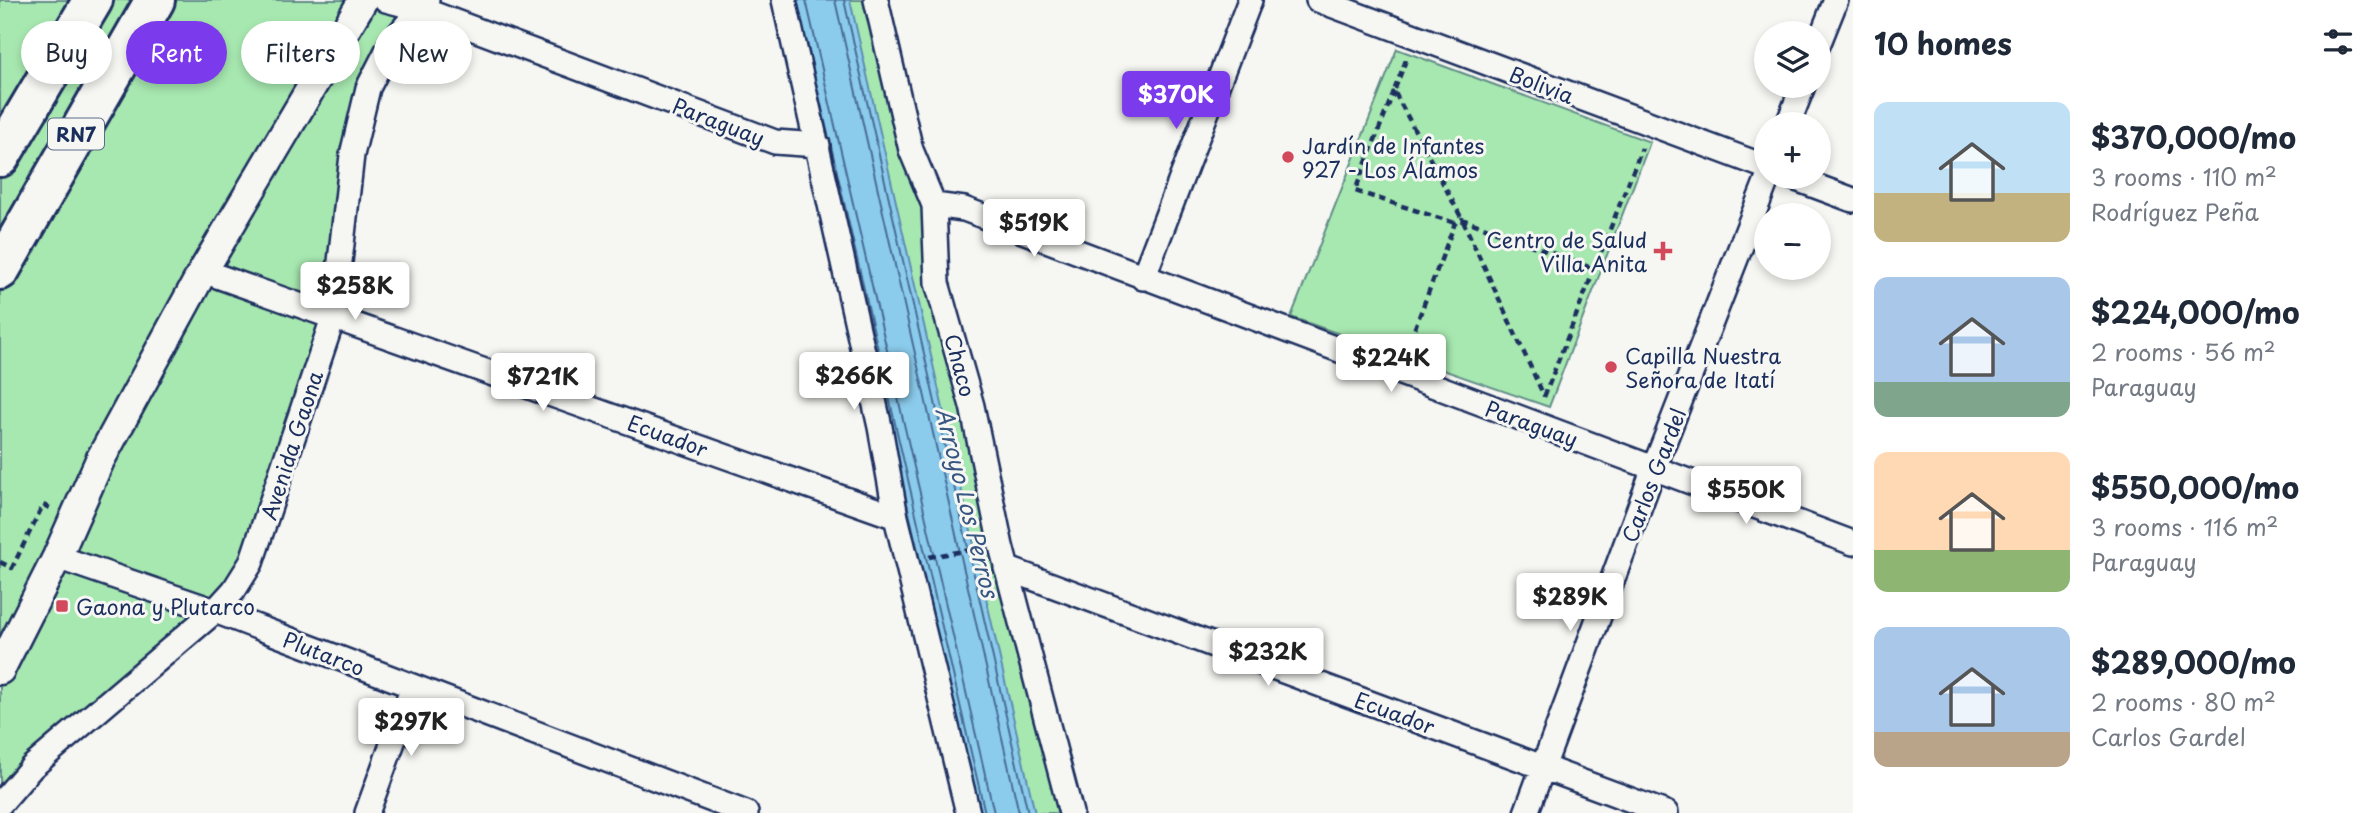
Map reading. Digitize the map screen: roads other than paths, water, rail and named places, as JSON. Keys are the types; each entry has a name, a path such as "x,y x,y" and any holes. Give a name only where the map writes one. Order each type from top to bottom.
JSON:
{"highway":[{"name":"RN7","path":"0,157 93,0"},
{"name":"RN7","path":"0,270 155,0"}],"street":[{"path":"0,670 57,556 100,460 203,271 363,0"},
{"name":"Paraguay","path":"386,0 424,4 775,142 817,145"},
{"path":"785,0 880,427 896,517 968,813"},
{"name":"Chaco","path":"876,0 911,150 934,205 937,283 972,405 1006,568 1071,813"},
{"path":"1143,278 1250,0"},
{"name":"Bolivia","path":"1318,0 1754,163"},
{"path":"1828,21 1836,0"},
{"name":"Avenida Gaona","path":"0,804 32,767 215,611 234,590 251,563 334,315 352,155 368,88 390,45 424,4"},
{"name":"Carlos Gardel","path":"1526,813 1654,468 1763,189"},
{"path":"1823,189 1853,200"},
{"name":"Paraguay","path":"934,205 964,209 1853,543"},
{"name":"Ecuador","path":"203,271 334,315 896,517"},
{"name":"Plutarco","path":"57,556 215,611 746,813"},
{"name":"Ecuador","path":"1006,568 1665,813"},
{"path":"367,813 413,687"}],"water":[{"path":"790,0 850,0 1035,813 979,813"}],"place":[{"name":"Jardín de Infantes 927 - Los Álamos","path":"1288,157"},
{"name":"Centro de Salud Villa Anita","path":"1663,251"},
{"name":"Capilla Nuestra Señora de Itatí","path":"1611,367"},
{"name":"Gaona y Plutarco","path":"62,606"}],"water label":[{"name":"Arroyo Los Perros","path":"968,502"}]}
